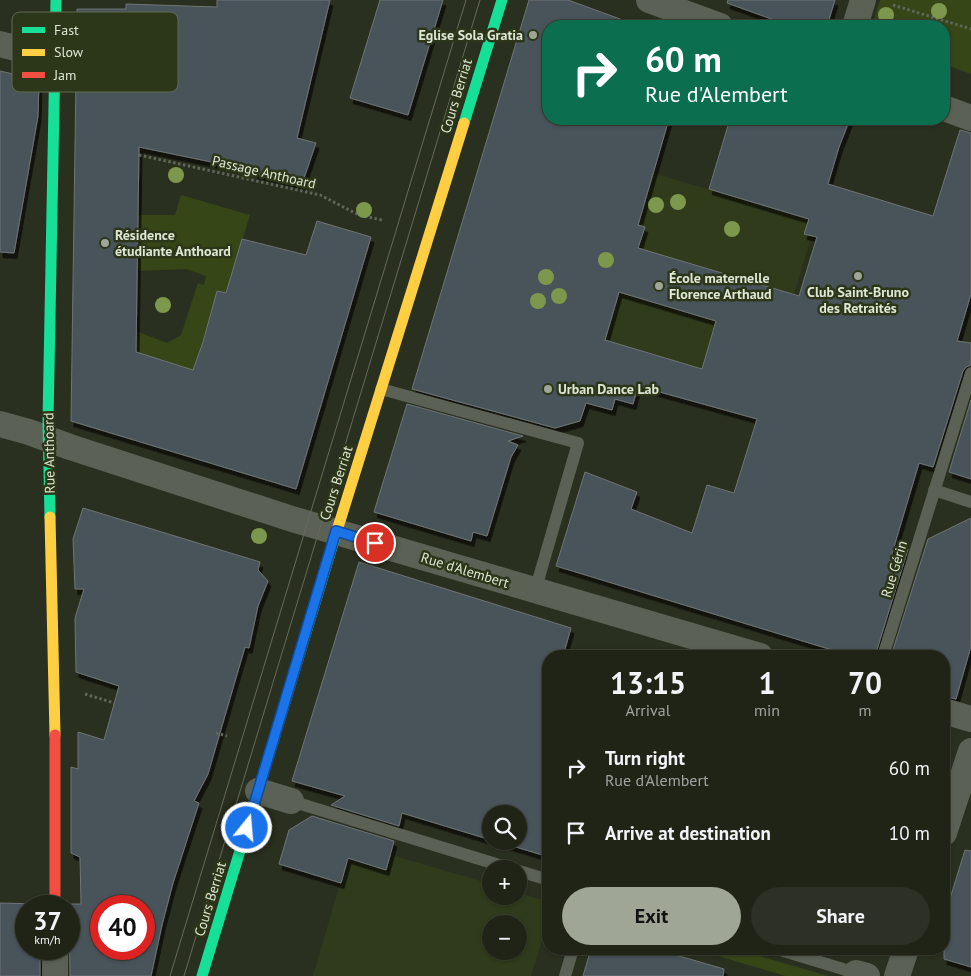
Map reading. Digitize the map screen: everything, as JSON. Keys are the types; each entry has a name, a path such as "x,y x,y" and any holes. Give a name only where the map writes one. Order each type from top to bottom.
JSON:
{"street":[{"name":"Cours Berriat","path":"202,976 336,531 502,0"},
{"path":"649,0 704,20"},
{"path":"857,20 863,0"},
{"name":"Rue Anthoard","path":"54,92 48,411 55,756 55,895"},
{"path":"950,110 971,118"},
{"name":"Rue d'Alembert","path":"0,424 284,516 739,650"},
{"path":"950,713 971,719"},
{"path":"950,814 971,751"},
{"path":"258,791 291,802"},
{"path":"898,976 904,955"},
{"path":"55,960 55,976"}],"lane":[{"name":"Rue Gérin","path":"885,650 971,372"},
{"path":"381,389 578,443 534,591"},
{"path":"934,490 971,502"},
{"path":"291,802 482,860"},
{"path":"527,873 542,878"},
{"path":"565,976 571,955"},
{"path":"797,955 862,974"}],"path":[{"path":"905,8 943,20"},
{"path":"950,22 971,29"},
{"name":"Passage Anthoard","path":"139,155 320,195 359,215 382,220"},
{"path":"81,692 114,703"},
{"path":"216,733 227,736"}],"shaded area":[{"path":"880,0 971,0 971,74 950,66 950,20 874,20"},
{"name":"École maternelle Florence Arthaud","path":"653,173 816,221 766,388 605,340 506,271 452,254 460,228 539,250 638,225"},
{"path":"181,195 250,215 226,293 217,291 194,372 136,352 136,331 167,343 181,335 198,283 204,285 206,276 186,269 137,271 137,215 175,215"},
{"path":"352,842 482,881 482,905 527,905 527,895 542,900 542,941 531,976 313,976"},
{"path":"714,955 756,955 828,976 786,976"}],"building":[{"path":"217,0 330,0 297,138 316,143 302,184 254,173 255,171 139,147 136,352 193,370 217,291 226,293 242,239 306,255 317,221 371,237 296,489 71,421 76,92 178,92 178,12 77,12 77,9 126,9 126,4 217,7"},
{"path":"380,0 443,0 408,115 350,98"},
{"path":"529,0 568,0 623,20 542,20 542,125 667,125 638,225 645,227 638,248 799,296 817,237 804,234 809,219 709,189 728,125 848,125 828,184 933,216 960,130 971,133 971,294 957,341 971,343 971,365 963,371 933,467 919,463 891,557 908,549 877,650 832,650 556,566 585,472 637,492 631,509 692,533 707,485 734,493 757,419 638,386 633,404 615,399 612,410 586,403 580,421 555,428 412,389","holes":["619,292 716,321 702,369 605,340"]},
{"path":"728,0 835,0 829,20 774,20 727,3"},
{"path":"0,71 12,74 12,92 39,92 38,116 14,253 0,252"},
{"path":"971,400 971,479 949,472"},
{"path":"407,404 523,436 508,441 518,445 511,457 487,536 473,532 471,541 374,512"},
{"path":"83,508 260,562 258,570 268,581 258,606 249,648 245,647 208,774 194,801 199,803 173,883 155,957 155,895 90,895 90,960 154,960 151,976 70,976 70,960 80,960 81,904 80,857 71,853 71,767 78,769 78,732 104,740 119,686 76,672 75,618 84,589 75,589 73,539"},
{"path":"971,518 971,646 956,699 950,698 950,650 893,650 928,539"},
{"path":"359,562 571,628 565,650 542,650 542,855 526,850 527,805 482,805 482,837 402,813 399,826 331,805 345,796 292,781"},
{"path":"312,816 394,841 386,870 348,858 341,883 279,864 289,830"},
{"path":"965,850 971,851 971,967 944,959 944,955 950,955 950,899"},
{"path":"0,903 15,903 15,960 40,960 40,976 0,976"},
{"path":"589,955 676,955 724,969 723,976 583,976"}],"tram line":[{"path":"170,976 466,0"},
{"path":"184,976 480,0"}],"traffic: fast":[{"path":"56,0 56,12"},
{"path":"464,123 502,0"},
{"path":"50,517 48,421 54,92"},
{"path":"202,976 335,537"}],"traffic: slow":[{"path":"335,537 464,123"},
{"path":"50,517 55,735"}],"traffic: jam":[{"path":"55,735 55,895"}],"place":[{"name":"Eglise Sola Gratia","path":"533,35"},
{"name":"Résidence étudiante Anthoard","path":"105,243"},
{"name":"Club Saint-Bruno des Retraités","path":"858,276"},
{"name":"École maternelle Florence Arthaud","path":"659,286"},
{"name":"Urban Dance Lab","path":"548,389"}],"route":[{"path":"247,828 336,531 375,543"}]}
